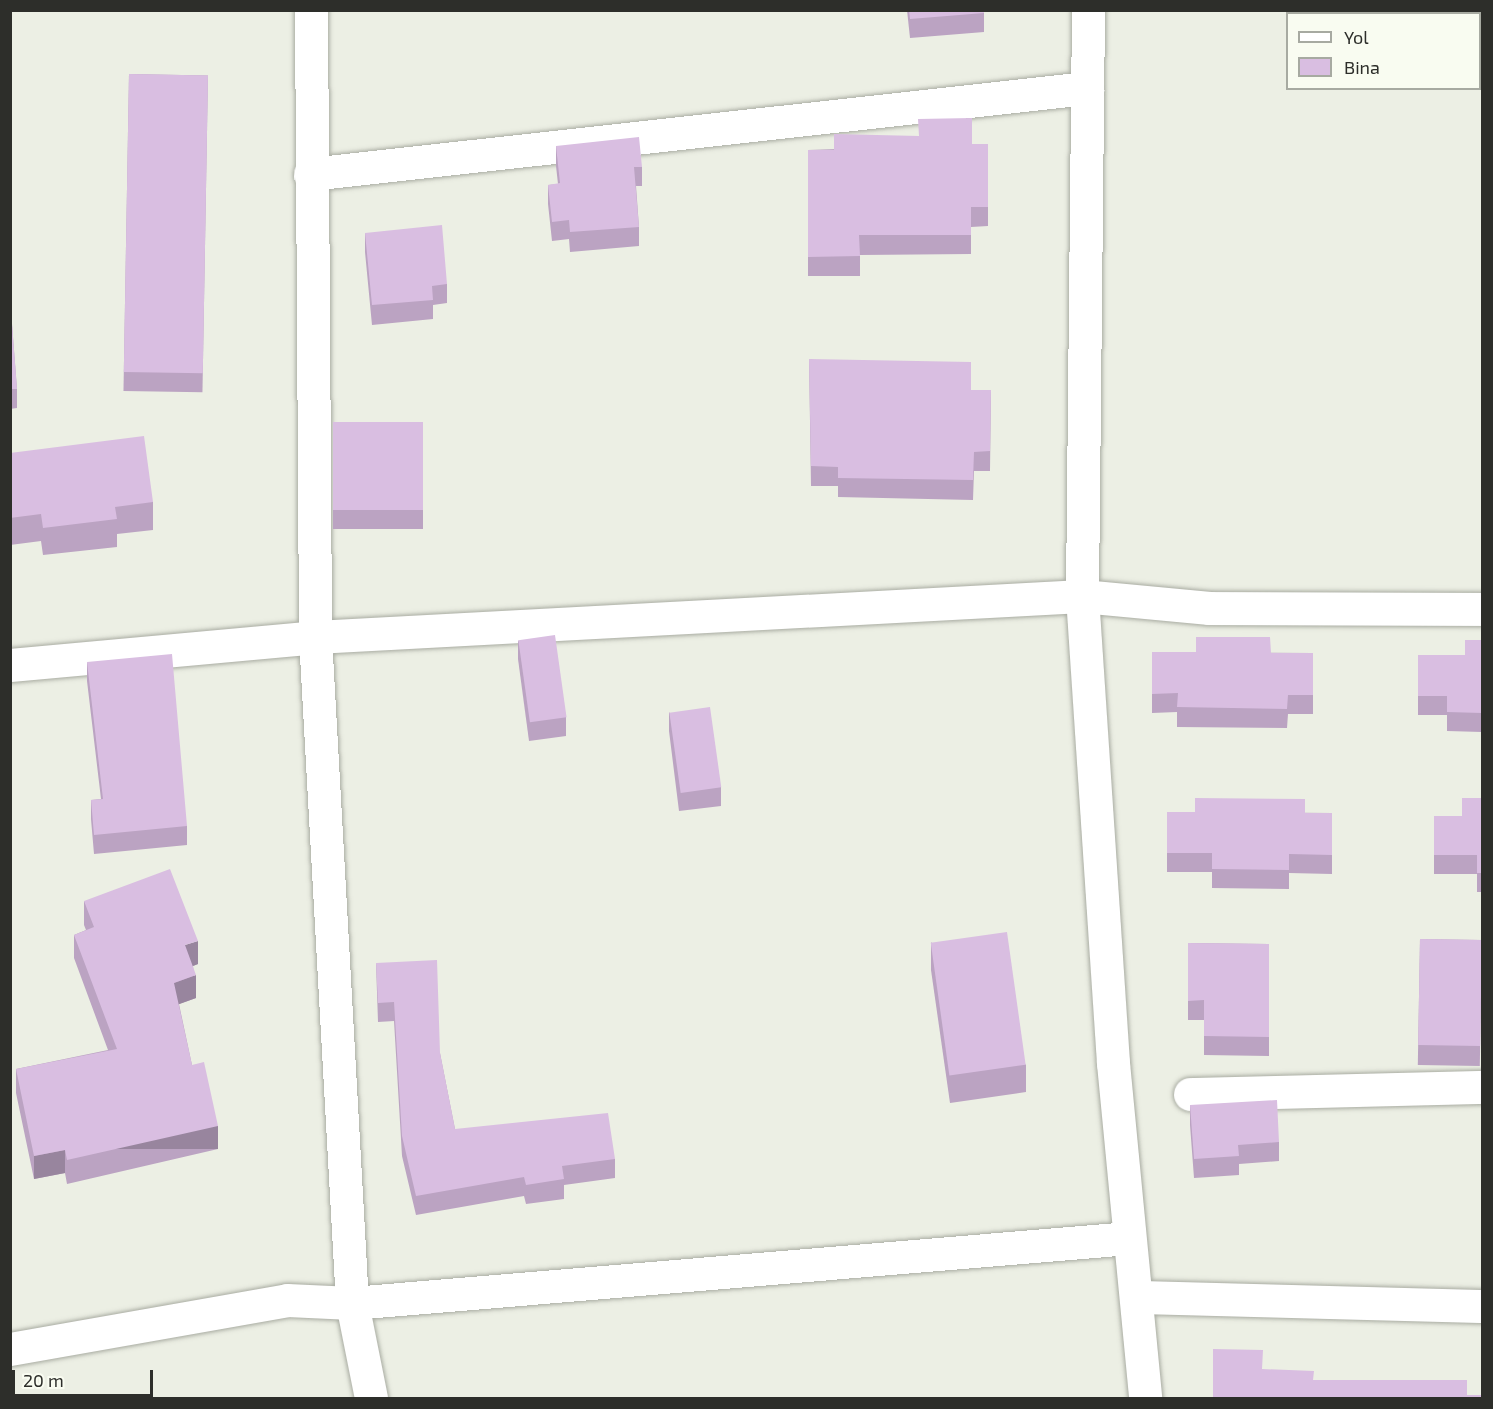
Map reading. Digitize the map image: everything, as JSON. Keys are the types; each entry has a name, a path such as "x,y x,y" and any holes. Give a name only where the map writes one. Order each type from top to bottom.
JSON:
{"street":[{"path":"311,10 310,174 315,637 352,1303 370,1398"},
{"path":"1088,10 1082,596 1129,1238 1138,1297 1145,1398"},
{"path":"310,174 1087,88"},
{"path":"10,665 315,637 1082,596 1209,608 1482,609"},
{"path":"1190,1094 1482,1087"},
{"path":"10,1349 288,1300 352,1303 1129,1238"},
{"path":"1138,1297 1482,1306"}],"building":[{"path":"909,10 984,10 984,13 910,19"},
{"path":"129,74 208,75 203,373 124,372"},
{"path":"972,118 972,144 988,144 988,207 971,207 971,235 859,235 860,256 808,257 808,150 834,150 834,134 919,136 918,119"},
{"path":"639,137 642,167 634,167 639,227 570,232 569,220 552,222 548,185 560,183 556,146"},
{"path":"442,225 447,284 432,286 433,300 372,305 365,233"},
{"path":"10,298 17,389 10,389"},
{"path":"809,359 971,362 971,390 991,390 990,451 974,452 973,480 838,478 838,467 811,466"},
{"path":"333,422 423,422 423,510 333,510"},
{"path":"144,436 153,502 115,507 117,519 43,528 41,514 10,518 10,453"},
{"path":"555,635 567,717 530,722 518,640"},
{"path":"1196,637 1270,637 1271,653 1313,653 1313,695 1288,695 1287,709 1177,707 1178,693 1152,694 1152,652 1196,652"},
{"path":"1465,640 1482,640 1482,713 1447,712 1447,696 1418,696 1418,655 1465,655"},
{"path":"172,654 187,826 94,835 91,800 103,799 87,662"},
{"path":"710,707 721,787 681,793 669,713"},
{"path":"1195,798 1305,799 1305,813 1332,813 1332,855 1289,854 1289,870 1212,869 1212,853 1167,853 1167,812 1195,812"},
{"path":"1462,798 1482,798 1482,873 1477,873 1477,855 1434,855 1434,816 1462,816"},
{"path":"170,869 198,941 185,945 196,975 174,983 192,1065 204,1062 218,1126 67,1160 65,1150 34,1156 16,1069 117,1049 74,935 94,927 84,901"},
{"path":"1007,932 1026,1065 949,1075 931,943"},
{"path":"1420,939 1482,940 1480,1046 1418,1045"},
{"path":"1188,943 1269,944 1269,1037 1204,1036 1204,1000 1188,1001"},
{"path":"437,960 440,1053 455,1129 608,1113 615,1159 562,1166 564,1179 526,1185 524,1177 416,1196 402,1136 394,1002 378,1003 376,963"},
{"path":"1277,1100 1279,1142 1238,1145 1239,1156 1194,1159 1190,1105"},
{"path":"1213,1349 1263,1350 1262,1369 1314,1371 1313,1380 1467,1380 1467,1395 1482,1395 1482,1398 1213,1398"}]}
